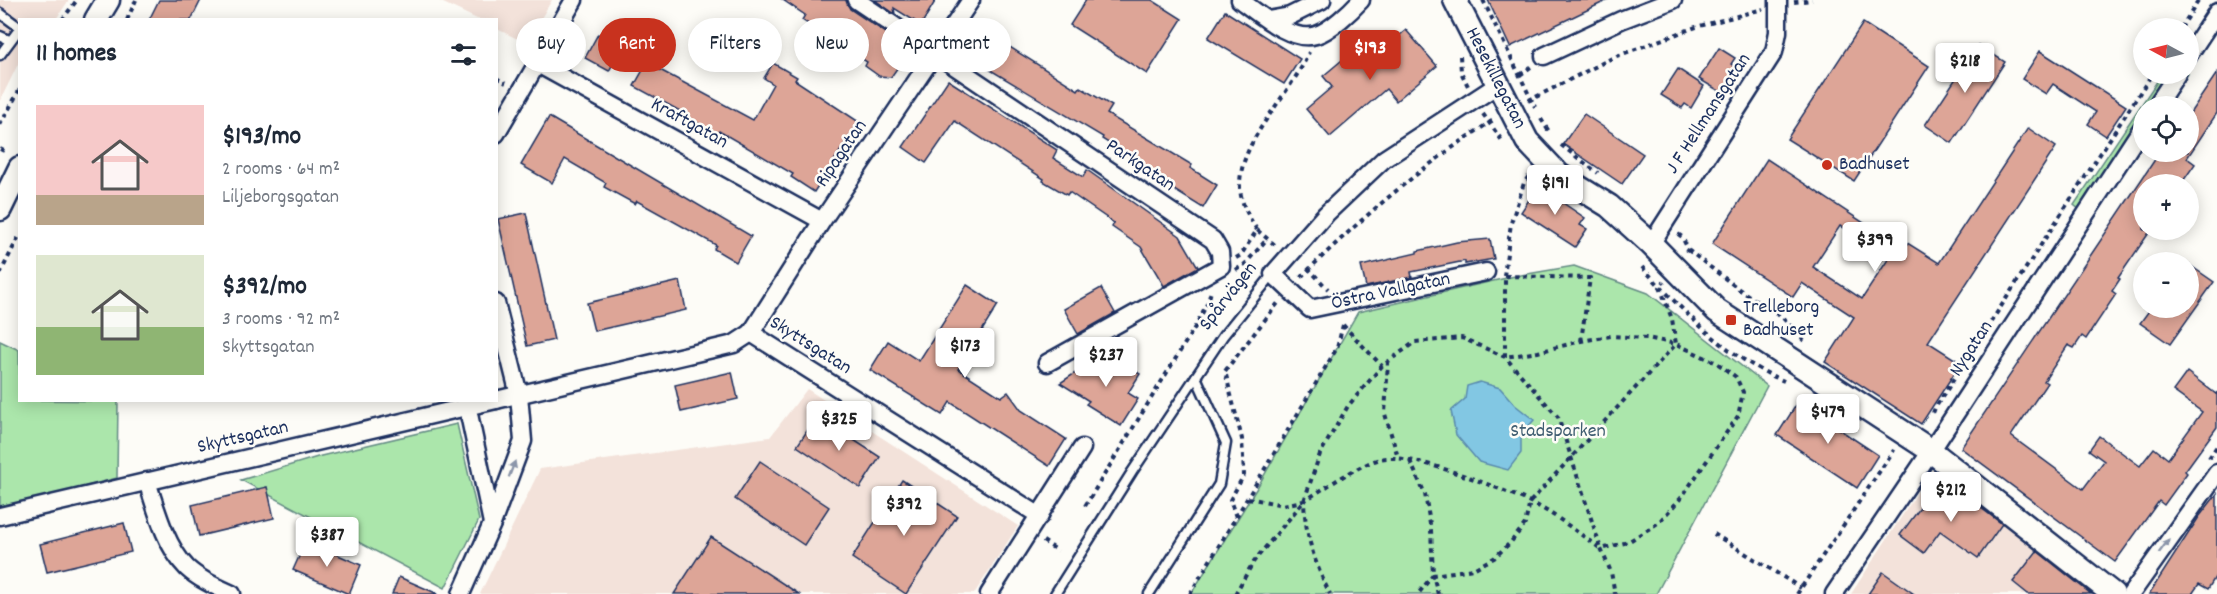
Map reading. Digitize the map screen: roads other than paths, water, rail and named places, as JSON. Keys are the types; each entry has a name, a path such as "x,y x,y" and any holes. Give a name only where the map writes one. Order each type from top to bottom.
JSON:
{"street":[{"path":"97,18 108,0"},
{"path":"563,18 574,0"},
{"name":"Parkgatan","path":"856,0 884,18"},
{"name":"Ripagatan","path":"959,18 971,0"},
{"path":"1240,0 1280,28 1296,34 1315,36 1346,15 1361,0"},
{"path":"1268,20 1290,16 1322,0"},
{"name":"Hesekillegatan","path":"1455,0 1527,141 1559,175 1610,206 1651,244"},
{"path":"1544,56 1621,20 1673,0"},
{"name":"J F Hellmansgatan","path":"1651,244 1774,52 1778,32 1778,2"},
{"path":"2199,39 2217,12"},
{"path":"498,130 531,72"},
{"name":"Kraftgatan","path":"552,72 822,221"},
{"name":"Ripagatan","path":"751,333 822,221 923,72"},
{"name":"Parkgatan","path":"965,72 1213,240 1220,252 1225,270 1047,363"},
{"name":"Spårvägen","path":"1273,274 1326,214 1384,159 1499,84"},
{"name":"Nygatan","path":"1834,594 1931,451 2133,142"},
{"path":"0,209 18,172"},
{"path":"1651,244 1717,311 1931,451 2113,594"},
{"name":"Östra Vallgatan","path":"1273,274 1310,309 1486,272"},
{"path":"461,594 492,524 523,441 519,395 498,311"},
{"name":"Skyttsgatan","path":"498,400 734,344 751,333 1040,516"},
{"path":"467,404 492,524"},
{"name":"Skyttsgatan","path":"0,516 467,404"},
{"path":"989,594 1082,447"},
{"path":"2131,594 2217,473"},
{"path":"147,482 160,524 186,567 205,581 232,594"}],"lane":[{"path":"0,13 18,27"},
{"path":"0,55 18,29"},
{"path":"0,36 9,40"},
{"name":"Spårvägen","path":"1055,594 1222,336 1273,274"},
{"path":"1149,594 1219,484 1226,443 1196,377"}],"water":[{"path":"1480,382 1500,388 1515,405 1534,420 1521,435 1521,453 1508,470 1479,462 1456,435 1451,411 1465,399 1467,386"}],"place":[{"name":"Badhuset","path":"1827,165"},
{"name":"Trelleborg Badhuset","path":"1731,320"}],"park label":[{"name":"Stadsparken","path":"1558,432"}]}
